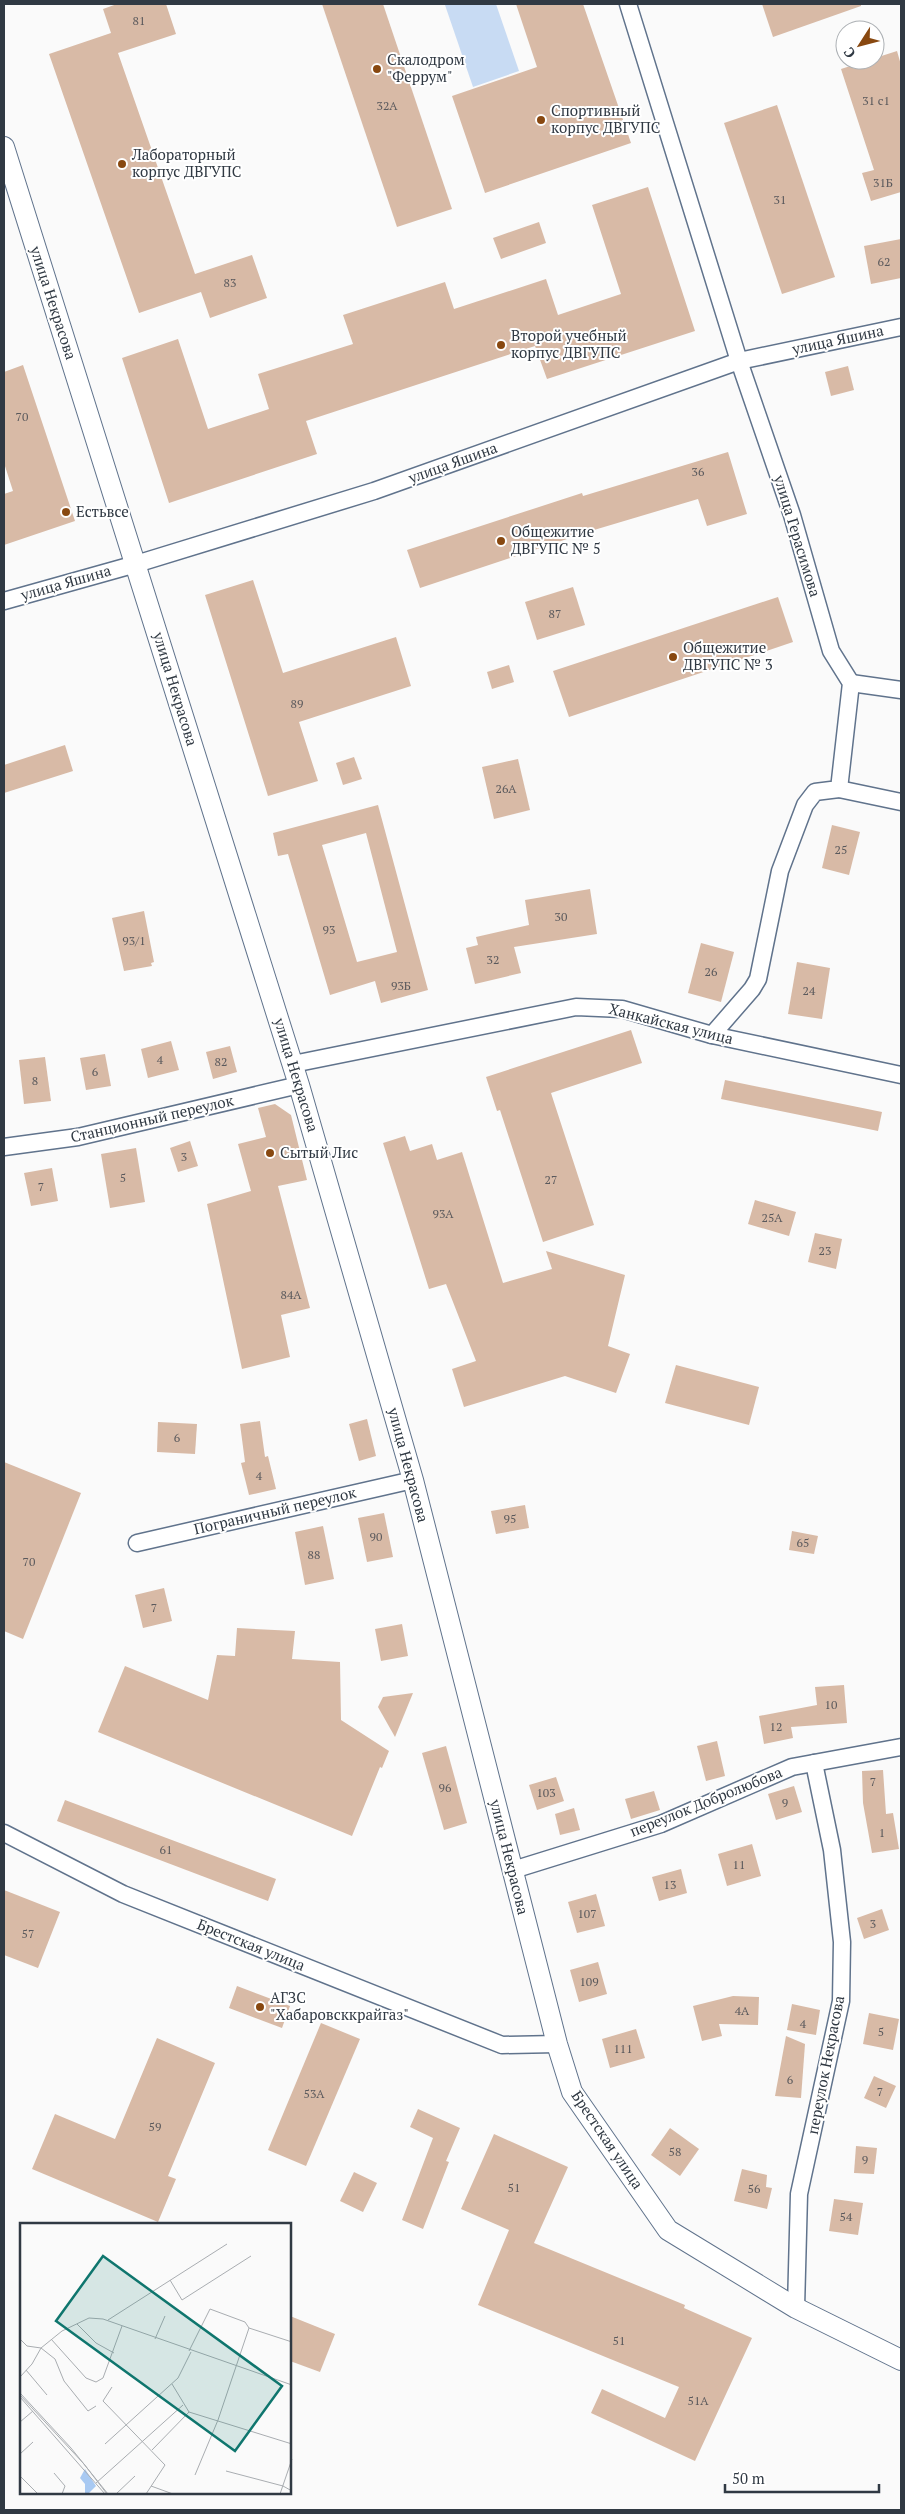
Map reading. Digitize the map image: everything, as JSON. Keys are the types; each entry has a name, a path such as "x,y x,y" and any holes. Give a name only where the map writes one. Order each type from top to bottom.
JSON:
{"street":[{"name":"улица Герасимова","path":"628,4 739,361 792,515 831,651 851,683"},
{"name":"улица Некрасова","path":"4,147 293,1064 412,1480 557,2044"},
{"name":"улица Яшина","path":"4,601 136,564 374,491 739,361 901,327"},
{"path":"839,789 851,683 901,690"},
{"path":"712,1035 752,989 758,978 762,966 780,871 805,805 815,792 839,789 901,802"},
{"name":"Ханкайская улица","path":"293,1064 576,1007 622,1009 712,1035 901,1075"},
{"name":"Станционный переулок","path":"4,1147 78,1137 299,1085"},
{"name":"Пограничный переулок","path":"137,1544 412,1480"},
{"name":"переулок Добролюбова","path":"513,1870 661,1824 792,1767 901,1747"},
{"name":"переулок Некрасова","path":"796,2308 799,2194 841,2001 842,1942 834,1869 814,1763"},
{"name":"Брестская улица","path":"4,1834 123,1894 502,2044 557,2044 572,2092 668,2230 796,2308 901,2360"}],"shaded area":[{"path":"496,4 519,71 473,87 445,5"}],"building":[{"name":"Лабораторный корпус ДВГУПС","path":"117,4 166,4 176,34 118,53 195,274 252,255 267,298 210,318 201,292 139,313 49,54 111,33 103,9"},
{"path":"322,4 383,4 452,209 397,227"},
{"name":"Спортивный корпус ДВГУПС","path":"516,4 583,4 631,143 485,193 452,96 537,67"},
{"path":"762,4 861,4 861,6 773,37"},
{"path":"897,51 901,65 901,192 871,201 862,173 874,170 841,70 885,70 885,55"},
{"path":"777,105 835,277 782,294 724,123"},
{"name":"Второй учебный корпус ДВГУПС","path":"648,187 695,331 547,379 535,346 306,421 317,454 169,503 122,358 178,339 208,429 269,409 258,374 353,344 343,315 445,282 454,309 546,279 558,315 621,294 592,205"},
{"path":"539,222 546,243 501,259 493,238"},
{"path":"901,239 901,278 871,284 864,246"},
{"path":"23,365 75,521 4,545 4,494 13,491 4,463 4,372"},
{"path":"848,366 854,390 831,396 825,372"},
{"path":"728,452 747,514 707,526 698,499 594,530 420,588 407,550 582,493 583,496"},
{"path":"253,580 283,673 396,637 411,686 299,722 318,781 268,796 205,595"},
{"path":"573,587 585,625 537,640 525,602"},
{"name":"Общежитие ДВГУПС № 3","path":"778,597 793,642 569,717 553,671"},
{"path":"509,665 514,682 492,689 487,672"},
{"path":"65,745 73,771 4,793 4,765"},
{"path":"354,757 362,779 343,785 336,763"},
{"path":"518,759 530,810 494,819 482,767"},
{"path":"378,805 428,990 381,1003 375,981 330,995 288,854 278,856 273,833","holes":["366,833 397,952 357,962 322,845"]},
{"path":"832,825 860,832 849,875 822,868"},
{"path":"590,889 597,934 514,947 521,973 475,984 466,948 478,945 476,937 529,925 525,900"},
{"path":"144,911 154,962 151,963 152,966 124,971 112,918"},
{"path":"701,943 734,952 721,1002 688,993"},
{"path":"797,962 830,968 822,1019 788,1014"},
{"path":"631,1030 642,1063 551,1093 594,1225 543,1242 500,1110 497,1111 486,1077"},
{"path":"171,1041 179,1070 148,1078 141,1049"},
{"path":"230,1046 237,1072 213,1079 206,1052"},
{"path":"105,1054 111,1086 86,1090 80,1058"},
{"path":"45,1057 51,1101 24,1104 19,1060"},
{"path":"725,1080 882,1112 878,1131 721,1099"},
{"path":"275,1104 291,1115 307,1180 278,1186 310,1308 281,1315 290,1357 242,1369 207,1204 251,1191 238,1144 266,1137 258,1108"},
{"path":"405,1136 410,1151 432,1144 437,1160 462,1152 503,1283 552,1269 546,1251 625,1275 608,1346 630,1354 616,1393 565,1376 464,1407 452,1369 476,1361 446,1284 429,1289 383,1143"},
{"path":"190,1141 198,1166 178,1172 170,1148"},
{"path":"136,1148 145,1202 110,1208 101,1154"},
{"path":"52,1168 58,1201 31,1206 24,1173"},
{"path":"755,1200 796,1212 789,1236 748,1224"},
{"path":"815,1233 842,1239 836,1269 808,1262"},
{"path":"676,1365 759,1387 749,1425 665,1403"},
{"path":"367,1419 376,1456 359,1461 349,1424"},
{"path":"260,1421 265,1457 268,1456 276,1489 249,1495 241,1463 245,1462 240,1424"},
{"path":"158,1422 197,1424 195,1454 157,1452"},
{"path":"4,1462 81,1493 23,1639 4,1631"},
{"path":"525,1505 529,1528 496,1534 491,1511"},
{"path":"384,1513 393,1557 367,1562 358,1518"},
{"path":"323,1526 334,1579 305,1585 295,1532"},
{"path":"792,1531 818,1536 814,1554 789,1550"},
{"path":"164,1588 172,1621 143,1628 135,1595"},
{"path":"402,1624 408,1656 381,1661 375,1629"},
{"path":"237,1628 295,1631 292,1659 340,1662 341,1720 389,1751 382,1768 380,1767 352,1836 98,1732 125,1666 208,1700 217,1655 235,1656"},
{"path":"844,1685 847,1723 791,1727 793,1738 764,1744 759,1716 817,1705 815,1687"},
{"path":"413,1693 395,1737 378,1707 383,1697"},
{"path":"717,1741 725,1776 706,1781 697,1746"},
{"path":"446,1746 467,1823 444,1830 422,1753"},
{"path":"883,1770 886,1814 893,1813 899,1849 872,1853 863,1803 862,1771"},
{"path":"556,1777 564,1801 537,1810 529,1785"},
{"path":"794,1786 802,1812 776,1820 768,1794"},
{"path":"654,1791 660,1810 631,1819 625,1799"},
{"path":"65,1800 276,1879 268,1901 57,1821"},
{"path":"574,1808 580,1830 560,1835 555,1814"},
{"path":"752,1844 761,1876 727,1886 718,1854"},
{"path":"681,1869 687,1893 659,1901 652,1877"},
{"path":"4,1890 60,1912 38,1968 4,1955"},
{"path":"596,1894 605,1926 577,1933 568,1902"},
{"path":"882,1909 889,1930 864,1939 857,1918"},
{"path":"598,1962 607,1994 579,2002 570,1970"},
{"name":"АГЗС \"Хабаровсккрайгаз\"","path":"237,1986 290,2006 282,2028 229,2008"},
{"path":"733,1996 759,1997 758,2025 719,2024 722,2036 702,2041 693,2006"},
{"path":"792,2004 820,2010 816,2035 787,2030"},
{"path":"869,2013 899,2019 893,2050 863,2044"},
{"path":"321,2023 360,2039 306,2166 268,2150"},
{"path":"636,2029 645,2058 610,2068 602,2039"},
{"path":"786,2036 805,2044 801,2098 775,2096"},
{"path":"157,2038 215,2063 168,2176 176,2179 158,2222 32,2169 55,2114 115,2139"},
{"path":"874,2076 896,2086 886,2108 864,2098"},
{"path":"418,2109 460,2128 446,2161 449,2162 423,2229 402,2220 433,2138 410,2127"},
{"path":"670,2128 699,2149 680,2176 651,2155"},
{"path":"494,2134 568,2167 534,2243 685,2305 684,2308 752,2338 695,2461 591,2413 602,2389 665,2418 679,2387 478,2305 509,2230 461,2209"},
{"path":"856,2146 877,2148 874,2174 854,2173"},
{"path":"742,2169 767,2175 766,2187 772,2188 767,2209 734,2201"},
{"path":"354,2172 377,2183 363,2212 340,2201"},
{"path":"834,2199 863,2203 858,2235 829,2231"},
{"path":"291,2316 335,2334 320,2372 291,2361"}],"place":[{"name":"Скалодром \"Феррум\"","path":"377,69"},
{"name":"Спортивный корпус ДВГУПС","path":"541,120"},
{"name":"Лабораторный корпус ДВГУПС","path":"122,164"},
{"name":"Второй учебный корпус ДВГУПС","path":"501,345"},
{"name":"Естьвсе","path":"66,512"},
{"name":"Общежитие ДВГУПС № 5","path":"501,541"},
{"name":"Общежитие ДВГУПС № 3","path":"673,657"},
{"name":"Сытый Лис","path":"270,1153"},
{"name":"АГЗС \"Хабаровсккрайгаз\"","path":"260,2007"}]}
